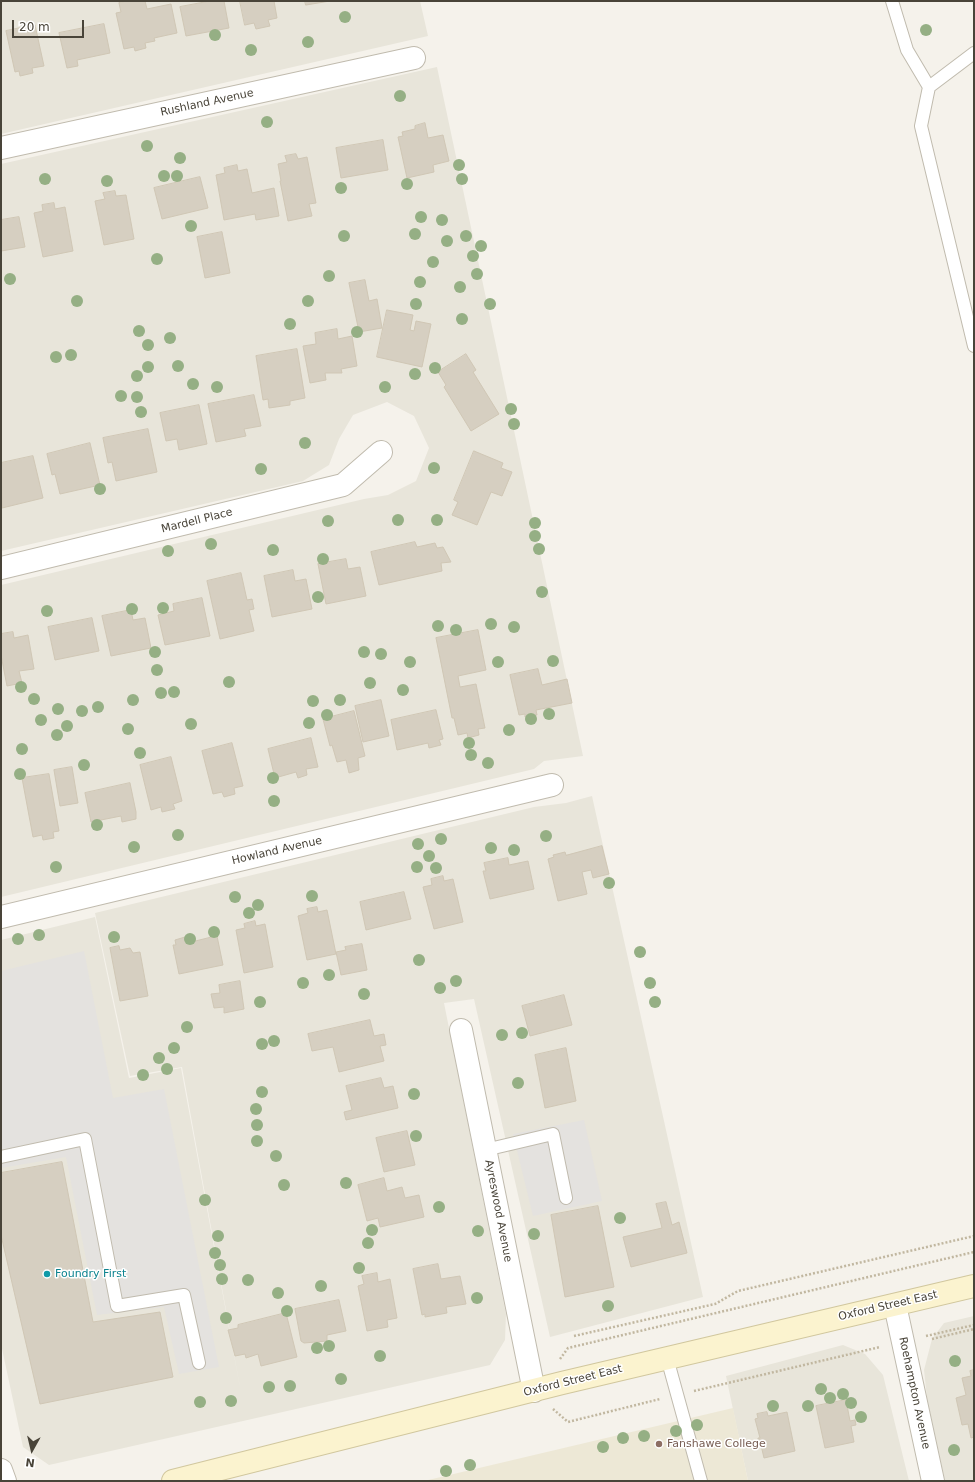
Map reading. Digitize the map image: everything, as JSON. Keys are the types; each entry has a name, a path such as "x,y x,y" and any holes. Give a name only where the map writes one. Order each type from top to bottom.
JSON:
{"main road":[{"name":"Oxford Street East","path":"173,1481 668,1358 974,1286"}],"street":[{"name":"Rushland Avenue","path":"1,148 414,58"},
{"name":"Mardell Place","path":"1,568 342,485 381,452"},
{"name":"Howland Avenue","path":"1,917 552,784"},
{"name":"Ayreswood Avenue","path":"461,1030 534,1391"},
{"name":"Roehampton Avenue","path":"895,1305 933,1481"},
{"path":"1,1470 5,1481"}],"lane":[{"path":"892,1 907,50 929,87"},
{"path":"974,53 929,87 921,126 974,346"},
{"path":"485,1150 553,1134 566,1198"},
{"path":"1,1157 85,1139 117,1306 184,1295 199,1363"},
{"path":"668,1358 701,1481"}],"path":[{"path":"574,1336 715,1304 738,1292 974,1236"},
{"path":"558,1360 568,1348 974,1252"},
{"path":"534,1391 568,1422 826,1359 974,1325"},
{"path":"932,1340 974,1329"}],"shaded area":[{"path":"1,1 420,1 428,36 1,134"},
{"path":"437,67 583,756 544,761 534,769 1,897 1,585 364,499 388,495 416,481 429,448 414,416 387,402 353,415 339,439 329,465 303,481 1,551 1,164"},
{"path":"592,796 703,1297 550,1337 474,999 444,1003 506,1314 505,1340 490,1365 49,1465 23,1447 1,1344 1,940 95,917 129,1078 181,1068 241,1393 182,1067 130,1076 95,913 534,807 566,803"},
{"path":"84,951 113,1098 164,1089 219,1367 179,1374 164,1307 97,1315 66,1157 1,1168 1,971"},
{"path":"584,1120 602,1201 533,1216 513,1134"},
{"path":"974,1316 974,1481 945,1481 927,1398 924,1370 932,1339 944,1323"},
{"path":"843,1345 865,1354 883,1375 909,1481 748,1481 726,1376"},
{"name":"Fanshawe College","path":"733,1408 748,1481 424,1481"}],"building":[{"path":"126,1 145,1 147,9 171,4 177,33 154,38 155,41 145,43 146,48 135,51 134,47 124,49 116,13 121,12 119,3"},
{"path":"210,1 224,1 229,28 186,36 180,7"},
{"path":"240,1 274,1 277,18 268,20 270,26 256,29 254,23 245,25"},
{"path":"305,1 330,1 306,5"},
{"path":"104,24 110,53 77,60 78,66 67,68 59,33"},
{"path":"35,25 44,66 32,68 33,73 20,76 19,71 15,72 6,31"},
{"path":"425,123 428,138 443,135 449,161 433,165 434,172 407,178 398,137 403,136 402,132 415,129 415,126"},
{"path":"383,140 388,170 341,178 336,148"},
{"path":"296,154 298,159 307,157 316,203 309,204 312,216 288,221 278,164 287,162 285,156"},
{"path":"237,165 238,171 247,169 252,193 274,188 279,216 256,220 255,214 224,220 216,175 225,173 224,168"},
{"path":"200,177 208,208 162,219 154,188"},
{"path":"115,191 116,196 126,195 134,239 104,245 95,201 105,199 103,193"},
{"path":"54,203 55,209 65,207 73,251 43,257 34,213 43,211 42,205"},
{"path":"19,217 25,247 1,251 1,220"},
{"path":"222,232 230,273 205,278 197,237"},
{"path":"365,280 369,301 377,299 382,328 359,332 349,283"},
{"path":"387,310 413,315 410,330 414,331 416,321 431,324 422,367 377,357"},
{"path":"337,329 338,339 352,336 357,366 341,369 342,373 325,373 326,380 310,383 303,346 316,344 315,333"},
{"path":"297,349 305,398 290,401 290,405 269,408 268,399 263,400 256,356"},
{"path":"466,354 476,370 473,372 499,414 471,431 444,387 446,385 438,372"},
{"path":"254,395 261,426 244,429 246,436 216,442 208,404"},
{"path":"199,405 207,444 179,450 177,439 166,441 160,413"},
{"path":"148,429 157,472 116,481 112,462 108,463 103,438"},
{"path":"90,443 100,485 60,494 55,474 52,475 47,454"},
{"path":"474,451 503,463 501,468 512,472 502,496 491,492 477,525 452,515 458,502 454,500"},
{"path":"33,456 43,498 2,508 1,463"},
{"path":"415,542 417,547 435,543 437,548 443,547 451,562 441,563 442,571 379,585 371,552"},
{"path":"346,559 348,569 360,567 366,596 326,604 318,564"},
{"path":"293,570 295,581 306,579 312,609 272,617 264,576"},
{"path":"241,573 247,600 252,599 254,609 249,610 254,631 220,639 207,581"},
{"path":"202,598 210,636 165,645 158,615 174,611 173,604"},
{"path":"131,610 133,620 145,618 151,648 111,656 102,616"},
{"path":"92,618 99,651 55,660 48,627"},
{"path":"478,630 486,670 458,676 460,687 476,684 485,728 478,729 479,735 468,738 467,733 458,735 454,718 452,718 436,638"},
{"path":"13,632 14,638 28,635 34,669 19,671 22,683 7,686 1,655 1,634"},
{"path":"538,669 542,685 567,679 572,703 536,710 537,715 525,717 525,714 519,715 510,675"},
{"path":"381,700 389,736 363,742 355,706"},
{"path":"436,710 443,739 439,740 441,745 429,748 428,743 397,750 391,720"},
{"path":"354,711 365,756 358,758 359,770 349,773 346,760 337,762 332,745 330,746 323,719"},
{"path":"311,738 318,767 306,769 307,775 298,778 296,772 275,778 268,749"},
{"path":"232,743 243,786 234,788 235,794 224,797 222,792 213,794 202,751"},
{"path":"171,757 182,801 173,804 175,809 162,812 161,807 151,810 140,765"},
{"path":"72,767 78,803 60,806 54,770"},
{"path":"49,774 59,831 53,832 54,838 43,840 42,835 33,837 22,778"},
{"path":"130,783 136,819 122,822 121,816 91,822 85,793"},
{"path":"602,846 609,874 593,878 591,870 582,872 587,894 558,901 548,859 554,857 553,855 565,852 566,855"},
{"path":"508,858 509,865 528,861 534,889 490,899 483,871 486,871 484,863"},
{"path":"443,876 444,881 453,879 463,922 434,929 423,887 432,885 431,879"},
{"path":"404,892 411,919 366,930 360,902"},
{"path":"317,907 318,912 327,910 336,954 307,960 298,916 308,913 307,909"},
{"path":"255,921 256,926 265,924 273,967 244,973 236,930 245,928 244,924"},
{"path":"217,936 223,965 179,974 173,945 176,945 175,940 185,937 186,943"},
{"path":"362,944 367,970 341,975 336,952 346,950 345,947"},
{"path":"119,946 120,950 130,948 133,953 140,952 148,996 120,1001 110,948"},
{"path":"240,981 244,1009 224,1013 224,1007 214,1008 211,994 220,993 219,985"},
{"path":"564,995 572,1025 530,1036 522,1006"},
{"path":"370,1020 374,1036 384,1034 386,1045 380,1046 384,1061 339,1072 333,1047 312,1051 308,1034"},
{"path":"566,1048 576,1101 545,1108 535,1055"},
{"path":"381,1078 384,1088 393,1086 398,1108 346,1120 344,1112 352,1110 346,1086"},
{"path":"407,1131 415,1165 384,1172 376,1138"},
{"name":"Foundry First","path":"62,1162 93,1322 160,1312 173,1377 40,1404 1,1235 1,1173"},
{"path":"384,1178 387,1191 402,1187 405,1198 419,1195 424,1217 380,1227 378,1218 367,1221 358,1185"},
{"path":"666,1202 672,1225 679,1222 687,1253 631,1267 623,1237 662,1228 656,1204"},
{"path":"598,1206 614,1287 565,1297 551,1215"},
{"path":"438,1264 441,1279 460,1276 466,1304 446,1307 447,1313 425,1317 425,1314 422,1315 413,1269"},
{"path":"377,1273 378,1282 390,1279 397,1318 387,1320 388,1327 367,1331 358,1286 364,1284 362,1276"},
{"path":"339,1300 346,1331 327,1335 327,1341 304,1343 301,1341 295,1309"},
{"path":"286,1313 297,1357 261,1366 258,1354 246,1358 245,1354 235,1356 228,1330 238,1328 238,1325"},
{"path":"974,1370 974,1437 971,1438 968,1424 962,1425 956,1398 966,1395 962,1378 971,1376 970,1371"},
{"path":"846,1400 850,1421 855,1420 856,1425 851,1426 854,1442 825,1448 816,1406"},
{"path":"767,1412 768,1416 787,1412 795,1451 764,1458 760,1441 758,1442 758,1438 760,1438 755,1419 758,1418 757,1414"}],"place":[{"name":"Foundry First","path":"47,1274"},
{"name":"Fanshawe College","path":"659,1444"}]}
